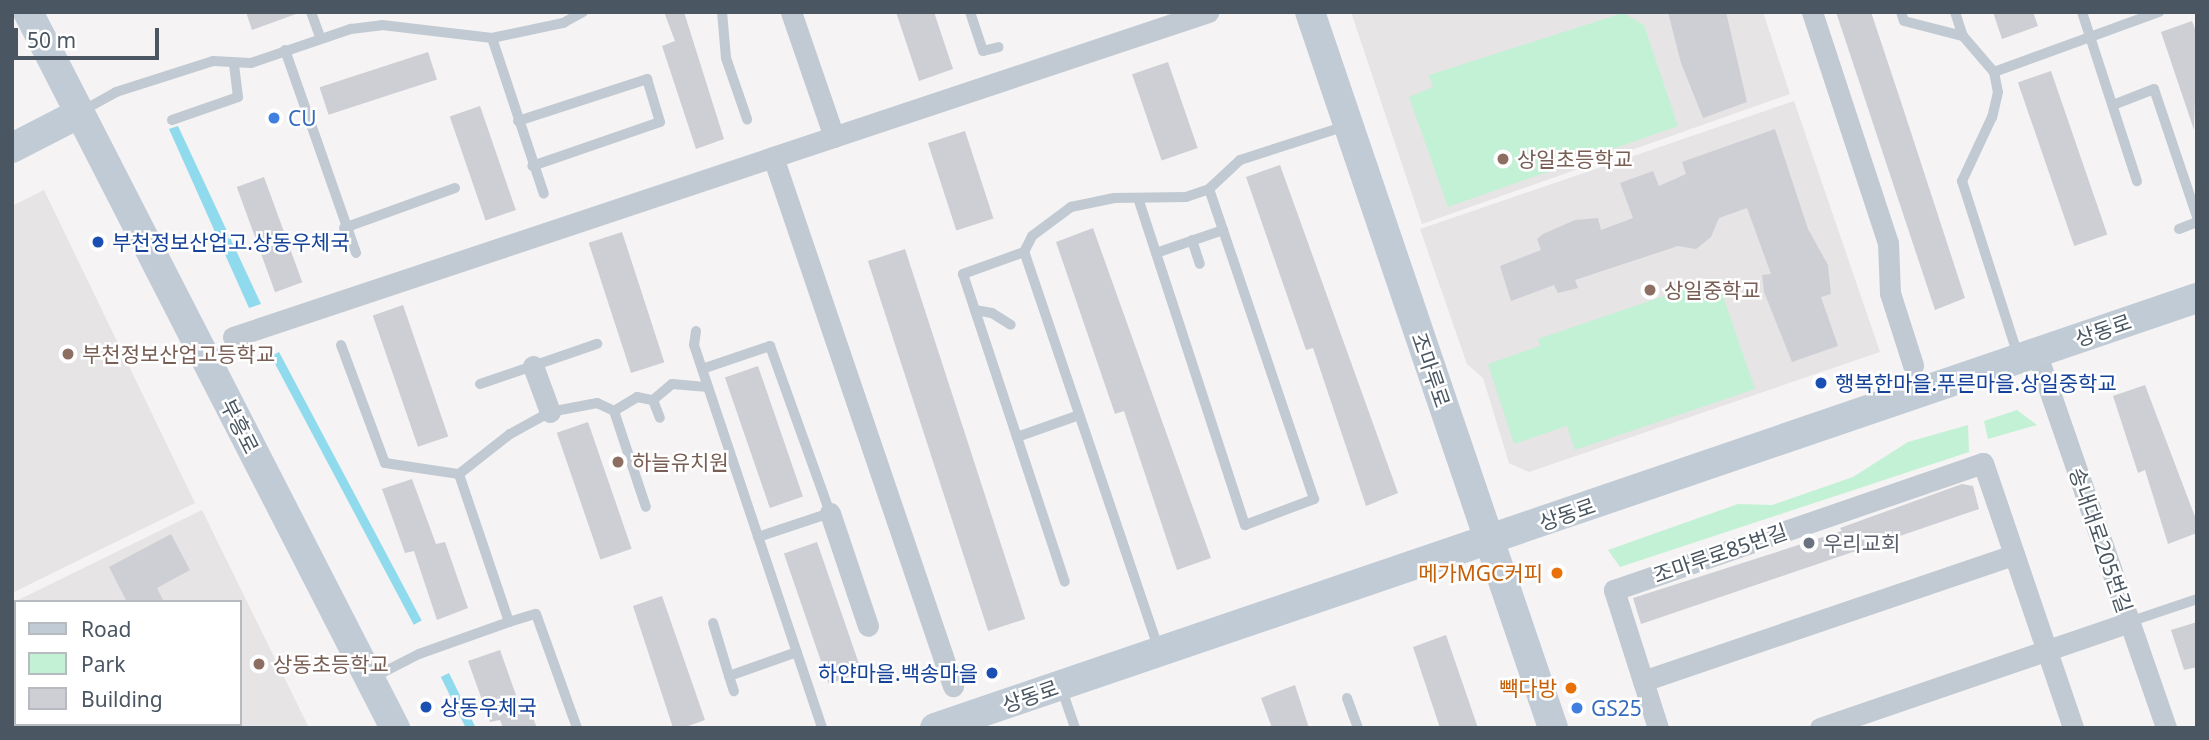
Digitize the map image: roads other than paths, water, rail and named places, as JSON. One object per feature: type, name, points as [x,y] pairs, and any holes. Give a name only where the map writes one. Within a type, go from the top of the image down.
[{"type":"street","name":"부흥로","points":[[28,12],[395,728]]},
{"type":"street","points":[[791,12],[834,137]]},
{"type":"street","points":[[233,337],[1208,12]]},
{"type":"street","name":"조마루로","points":[[1310,12],[1553,728]]},
{"type":"street","points":[[1812,12],[1888,243],[1890,293],[1913,365]]},
{"type":"street","points":[[12,148],[80,113]]},
{"type":"street","points":[[774,157],[953,686]]},
{"type":"street","name":"상동로","points":[[936,728],[2197,298]]},
{"type":"street","name":"송내대로205번길","points":[[2027,355],[2129,622],[2166,728]]},
{"type":"street","points":[[533,366],[550,412]]},
{"type":"street","name":"조마루로85번길","points":[[1658,728],[1614,590],[1983,463],[2073,728]]},
{"type":"street","points":[[830,513],[868,626]]},
{"type":"street","points":[[1643,681],[2014,555]]},
{"type":"street","points":[[1824,727],[2129,622]]},
{"type":"lane","points":[[311,12],[320,37]]},
{"type":"lane","points":[[80,113],[116,92],[213,61],[233,64],[320,37],[382,25],[492,38],[563,23],[583,12]]},
{"type":"lane","points":[[970,12],[983,51],[999,47]]},
{"type":"lane","points":[[1900,12],[1904,21],[1963,36]]},
{"type":"lane","points":[[1955,12],[1963,36],[1994,72],[1998,92],[1993,117],[1962,181],[2027,355]]},
{"type":"lane","points":[[2082,12],[2137,181]]},
{"type":"lane","points":[[1994,72],[2159,12]]},
{"type":"lane","points":[[725,13],[726,58],[747,119]]},
{"type":"lane","points":[[492,38],[532,166],[544,194]]},
{"type":"lane","points":[[285,50],[344,228],[356,253]]},
{"type":"lane","points":[[172,120],[238,97],[233,64]]},
{"type":"lane","points":[[518,121],[647,79],[660,122],[532,166]]},
{"type":"lane","points":[[2113,105],[2154,89],[2197,216]]},
{"type":"lane","points":[[1065,582],[963,274],[1024,252],[1032,236],[1070,207],[1114,198],[1139,201],[1186,198],[1209,189],[1240,160],[1349,125]]},
{"type":"lane","points":[[344,228],[455,188]]},
{"type":"lane","points":[[1139,201],[1245,525],[1314,499],[1209,189]]},
{"type":"lane","points":[[2179,229],[2197,222]]},
{"type":"lane","points":[[1156,253],[1223,230]]},
{"type":"lane","points":[[1192,240],[1200,264]]},
{"type":"lane","points":[[1024,252],[1159,652]]},
{"type":"lane","points":[[975,310],[992,313],[1011,324]]},
{"type":"lane","points":[[696,331],[694,345],[822,728]]},
{"type":"lane","points":[[480,384],[597,344]]},
{"type":"lane","points":[[341,345],[385,463],[459,474],[510,434],[550,412],[597,403],[614,411],[646,507]]},
{"type":"lane","points":[[702,369],[770,346],[830,513],[758,537]]},
{"type":"lane","points":[[653,400],[672,384],[708,387]]},
{"type":"lane","points":[[614,411],[638,397],[653,400]]},
{"type":"lane","points":[[653,400],[660,418]]},
{"type":"lane","points":[[1017,437],[1079,415]]},
{"type":"lane","points":[[459,474],[509,622]]},
{"type":"lane","points":[[2129,622],[2197,599]]},
{"type":"lane","points":[[369,679],[419,654],[536,614],[577,728]]},
{"type":"lane","points":[[713,623],[734,691]]},
{"type":"lane","points":[[729,676],[797,652]]},
{"type":"lane","points":[[1061,685],[1075,728]]},
{"type":"lane","points":[[1347,698],[1358,728]]},
{"type":"water","points":[[178,126],[261,304],[249,308],[169,129]]},
{"type":"water","points":[[279,352],[422,620],[414,625],[271,356]]},
{"type":"water","points":[[449,673],[476,728],[466,728],[441,677]]},
{"type":"place","name":"CU","points":[[274,118]]},
{"type":"place","name":"상일초등학교","points":[[1503,159]]},
{"type":"place","name":"부천정보산업고.상동우체국","points":[[98,242]]},
{"type":"place","name":"상일중학교","points":[[1650,290]]},
{"type":"place","name":"부천정보산업고등학교","points":[[68,354]]},
{"type":"place","name":"행복한마을.푸른마을.상일중학교","points":[[1821,383]]},
{"type":"place","name":"하늘유치원","points":[[618,462]]},
{"type":"place","name":"우리교회","points":[[1809,543]]},
{"type":"place","name":"메가MGC커피","points":[[1557,573]]},
{"type":"place","name":"상동초등학교","points":[[259,664]]},
{"type":"place","name":"하얀마을.백송마을","points":[[992,673]]},
{"type":"place","name":"빽다방","points":[[1571,688]]},
{"type":"place","name":"상동우체국","points":[[426,707]]},
{"type":"place","name":"GS25","points":[[1577,708]]}]
